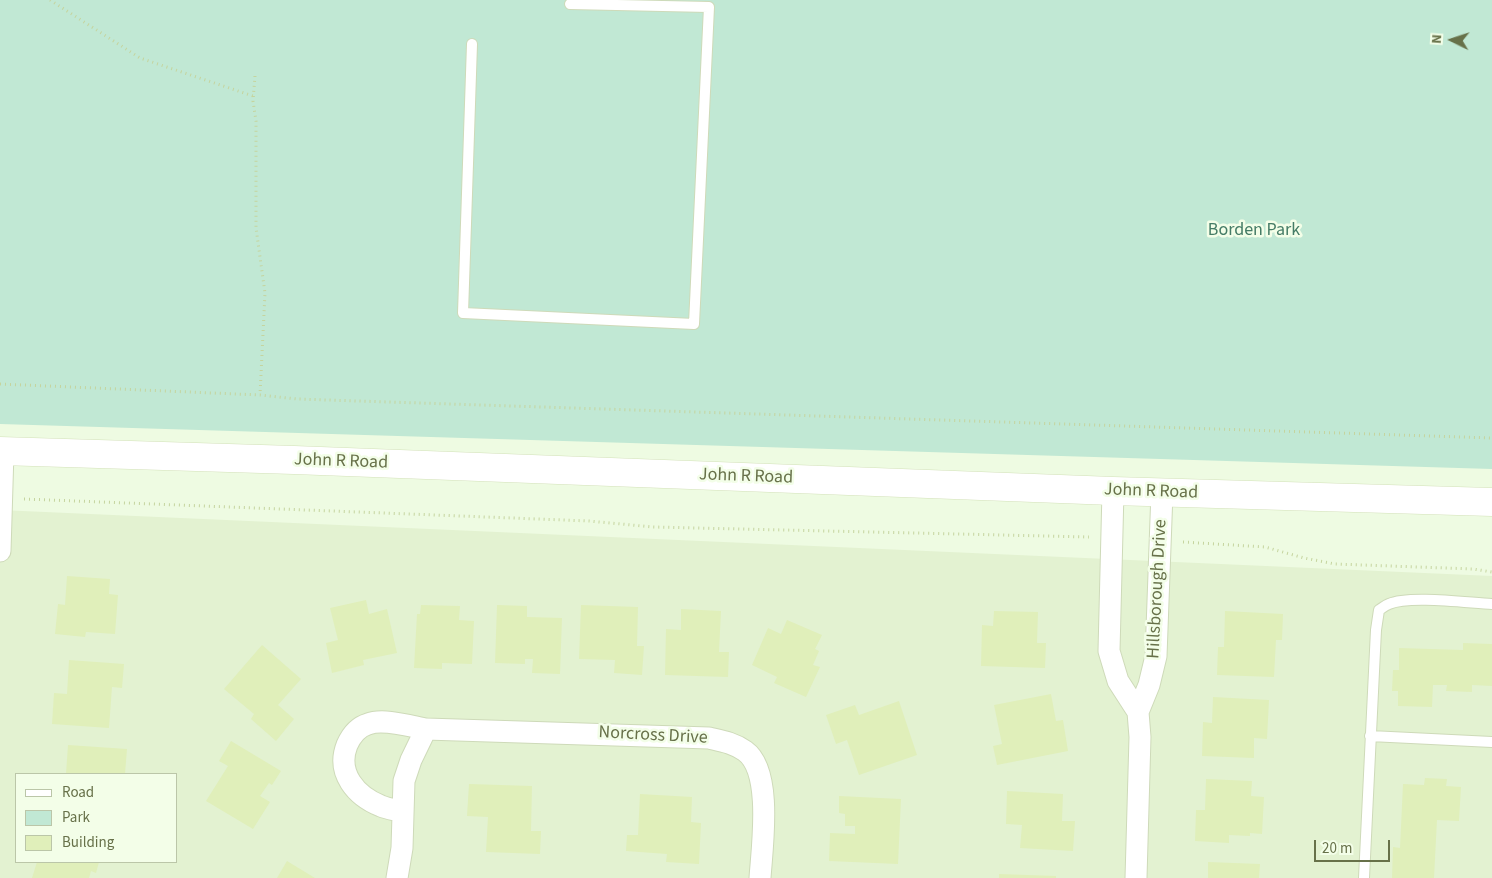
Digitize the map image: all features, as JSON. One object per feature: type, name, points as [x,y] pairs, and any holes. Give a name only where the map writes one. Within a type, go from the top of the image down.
[{"type":"main road","name":"John R Road","points":[[2,452],[294,460],[1113,491],[1492,502]]},
{"type":"street","points":[[0,551],[2,452]]},
{"type":"street","name":"Hillsborough Drive","points":[[1113,491],[1109,651],[1118,681],[1138,712]]},
{"type":"street","name":"Hillsborough Drive","points":[[1136,878],[1140,737],[1138,712],[1149,685],[1156,656],[1162,492]]},
{"type":"street","name":"Norcross Drive","points":[[403,812],[380,806],[364,796],[351,785],[346,775],[344,760],[350,739],[359,728],[369,723],[386,722],[426,728],[709,738],[731,743],[747,752],[758,767],[764,800],[760,878]]},
{"type":"street","points":[[397,878],[402,848],[404,782],[411,760],[426,728]]},
{"type":"lane","points":[[472,44],[464,313],[694,324],[709,7],[570,4]]},
{"type":"lane","points":[[1364,878],[1370,736],[1376,630],[1379,610],[1389,604],[1402,601],[1427,600],[1492,604]]},
{"type":"lane","points":[[1370,736],[1492,742]]},
{"type":"path","points":[[50,0],[140,58],[253,96]]},
{"type":"path","points":[[255,76],[253,96],[256,121],[256,228],[265,293],[260,395]]},
{"type":"path","points":[[0,384],[260,395],[307,399],[1492,438]]},
{"type":"path","points":[[32,498],[589,521],[653,527],[1086,537]]},
{"type":"path","points":[[1186,542],[1265,547],[1335,564],[1474,569],[1492,572]]},
{"type":"shaded area","points":[[0,510],[1492,576],[1492,878],[0,878]]},
{"type":"green space","name":"Borden Park","points":[[0,0],[1492,0],[1492,469],[0,424]]},
{"type":"building","points":[[67,576],[110,579],[109,594],[118,595],[115,634],[86,632],[85,637],[55,634],[58,604],[65,605]]},
{"type":"building","points":[[366,600],[369,614],[387,609],[397,653],[363,660],[364,665],[332,673],[326,643],[338,640],[330,608]]},
{"type":"building","points":[[421,605],[460,606],[459,620],[474,621],[472,664],[442,663],[442,669],[414,668],[417,614],[420,614]]},
{"type":"building","points":[[497,605],[527,606],[527,617],[562,618],[560,674],[532,673],[533,659],[525,659],[525,664],[495,663]]},
{"type":"building","points":[[581,605],[638,607],[637,646],[644,646],[642,675],[614,673],[615,660],[579,659]]},
{"type":"building","points":[[681,609],[721,611],[719,652],[729,652],[728,677],[665,675],[666,629],[681,630]]},
{"type":"building","points":[[994,611],[1038,612],[1037,643],[1046,643],[1045,668],[981,666],[982,625],[993,626]]},
{"type":"building","points":[[1225,611],[1283,614],[1282,640],[1276,640],[1274,677],[1217,675],[1218,647],[1224,647]]},
{"type":"building","points":[[787,620],[822,635],[815,649],[819,651],[813,665],[820,667],[806,697],[774,683],[777,677],[752,665],[768,628],[781,634]]},
{"type":"building","points":[[1463,643],[1492,644],[1492,686],[1472,685],[1472,692],[1446,691],[1447,685],[1433,685],[1432,707],[1398,706],[1398,691],[1392,691],[1393,670],[1399,670],[1399,648],[1463,650]]},
{"type":"building","points":[[262,645],[301,679],[278,705],[294,719],[276,741],[251,719],[254,714],[224,689]]},
{"type":"building","points":[[69,660],[124,664],[122,688],[112,687],[109,728],[52,724],[54,693],[67,694]]},
{"type":"building","points":[[1051,694],[1056,721],[1063,720],[1068,751],[997,765],[993,746],[1002,744],[994,705]]},
{"type":"building","points":[[1213,697],[1269,700],[1267,739],[1254,738],[1254,758],[1202,756],[1203,722],[1212,723]]},
{"type":"building","points":[[899,701],[917,755],[859,775],[847,740],[836,744],[826,715],[855,705],[859,715]]},
{"type":"building","points":[[231,741],[281,771],[272,785],[269,783],[260,796],[270,802],[253,829],[206,801],[228,766],[219,761]]},
{"type":"building","points":[[68,745],[127,749],[125,773],[66,773]]},
{"type":"building","points":[[1425,778],[1447,779],[1446,786],[1461,787],[1459,821],[1437,820],[1434,878],[1392,878],[1393,847],[1400,848],[1403,784],[1424,785]]},
{"type":"building","points":[[1206,779],[1252,781],[1251,796],[1264,797],[1262,834],[1250,833],[1250,836],[1229,835],[1229,843],[1195,841],[1196,810],[1205,810]]},
{"type":"building","points":[[469,784],[532,786],[531,831],[541,831],[540,854],[486,852],[488,817],[467,816]]},
{"type":"building","points":[[1007,791],[1063,794],[1062,821],[1075,821],[1073,851],[1020,848],[1022,825],[1006,824]]},
{"type":"building","points":[[640,794],[692,797],[691,822],[701,823],[699,864],[666,862],[667,854],[626,851],[627,835],[638,835]]},
{"type":"building","points":[[839,796],[901,799],[898,864],[829,861],[830,833],[855,834],[855,826],[845,826],[845,814],[839,813]]},
{"type":"building","points":[[287,861],[315,878],[277,878]]},
{"type":"building","points":[[1208,862],[1260,864],[1259,878],[1208,878]]},
{"type":"building","points":[[37,863],[99,863],[96,873],[91,871],[89,878],[32,878]]},
{"type":"building","points":[[999,874],[1056,876],[1056,878],[999,878]]}]
